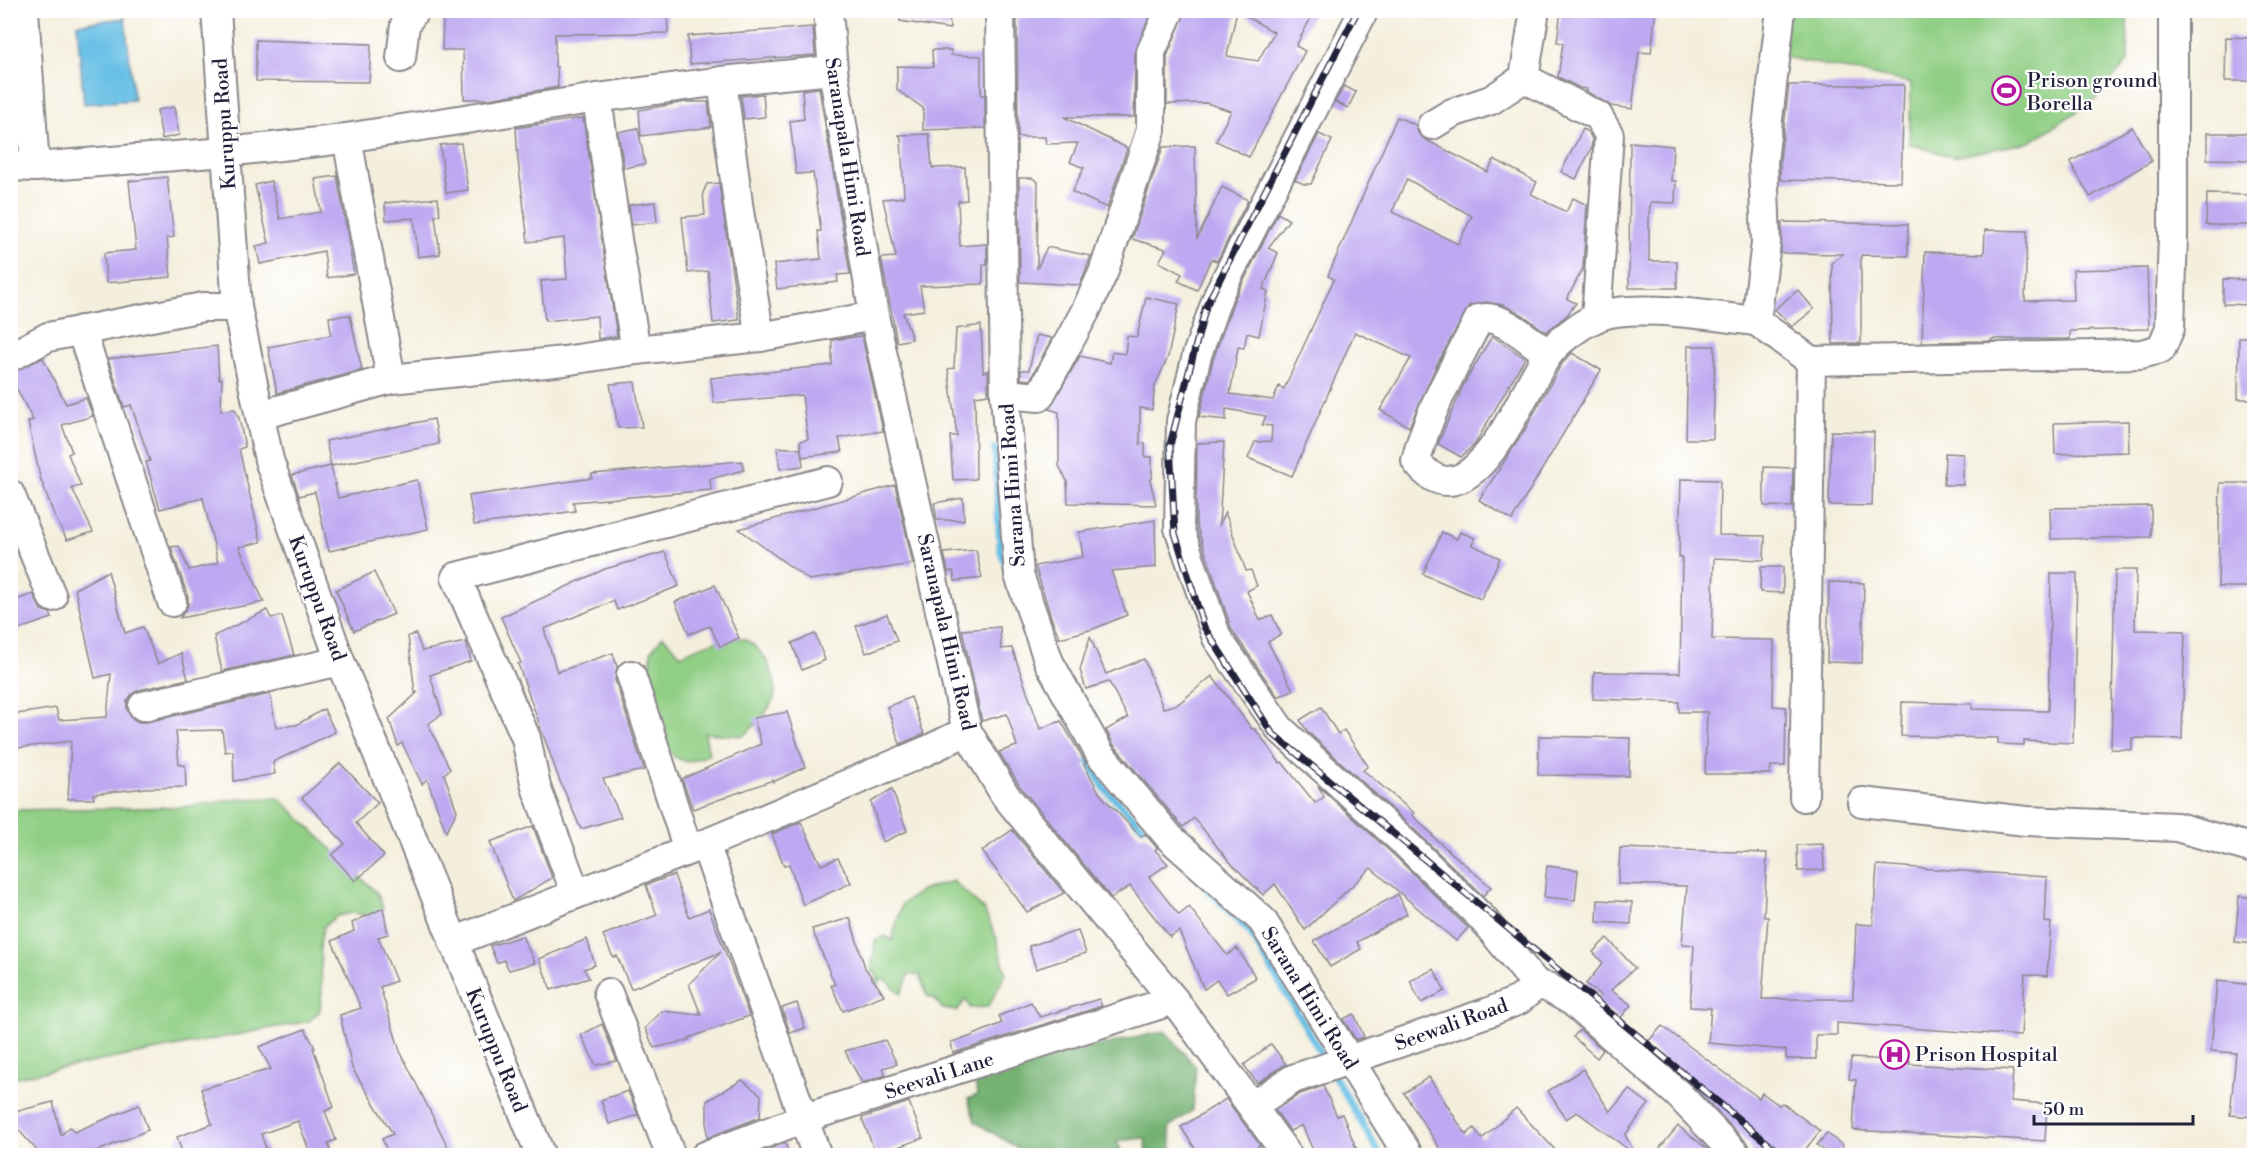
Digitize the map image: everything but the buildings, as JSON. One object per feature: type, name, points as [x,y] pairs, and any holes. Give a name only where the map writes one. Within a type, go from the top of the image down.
[{"type":"street","points":[[24,10],[23,166],[226,152],[347,138],[597,98],[722,81],[833,70]]},
{"type":"street","name":"Kuruppu Road","points":[[216,10],[237,307],[269,460],[340,661],[540,1155]]},
{"type":"street","points":[[401,58],[405,24],[415,10]]},
{"type":"street","name":"Saranapala Himi Road","points":[[828,10],[833,70],[874,316],[967,730],[1005,795],[1174,1000],[1288,1155]]},
{"type":"street","name":"Sarana Himi Road","points":[[1000,10],[1005,394],[1018,575],[1049,662],[1100,754],[1170,838],[1262,920],[1338,1064],[1409,1155]]},
{"type":"street","points":[[1005,394],[1039,397],[1086,310],[1103,273],[1151,130],[1151,52],[1170,10]]},
{"type":"street","points":[[1364,10],[1277,176],[1215,303],[1197,355],[1181,421],[1179,528],[1217,638],[1280,729],[1407,844],[1474,910],[1538,986],[1547,987],[1572,1001],[1679,1095],[1737,1155]]},
{"type":"street","points":[[1432,125],[1452,113],[1491,100],[1524,78],[1535,10]]},
{"type":"street","points":[[1756,321],[1766,243],[1763,161],[1781,10]]},
{"type":"street","points":[[1548,354],[1513,328],[1496,319],[1486,317],[1479,320],[1431,413],[1420,442],[1416,461],[1426,475],[1440,481],[1455,482],[1470,474],[1487,458],[1548,354],[1566,337],[1596,318],[1617,311],[1657,312],[1756,321],[1811,361],[2141,354],[2161,349],[2170,328],[2173,10]]},
{"type":"street","points":[[1524,78],[1598,116],[1609,135],[1596,318]]},
{"type":"street","points":[[722,81],[739,211],[760,337]]},
{"type":"street","points":[[597,98],[617,239],[636,350]]},
{"type":"street","points":[[347,138],[391,379]]},
{"type":"street","points":[[10,357],[48,337],[203,307],[237,307]]},
{"type":"street","points":[[260,415],[391,379],[760,337],[874,316]]},
{"type":"street","points":[[81,330],[172,602]]},
{"type":"street","points":[[1804,797],[1811,361]]},
{"type":"street","points":[[576,894],[537,787],[526,738],[456,577],[828,481]]},
{"type":"street","points":[[10,494],[52,597]]},
{"type":"street","points":[[143,706],[340,661]]},
{"type":"street","points":[[631,675],[817,1155]]},
{"type":"street","points":[[453,942],[697,847],[926,751],[967,730]]},
{"type":"street","points":[[1862,802],[2026,821],[2177,827],[2254,849]]},
{"type":"street","name":"Seewali Road","points":[[1252,1106],[1293,1079],[1492,1011],[1519,1000],[1538,986]]},
{"type":"street","points":[[608,993],[671,1155]]},
{"type":"street","name":"Seevali Lane","points":[[705,1155],[804,1118],[1174,1000]]},
{"type":"green space","name":"Prison ground Borella","points":[[1786,11],[2127,11],[2128,61],[2095,100],[2030,142],[1953,157],[1909,144],[1911,83],[1785,57]]},
{"type":"green space","points":[[663,636],[681,655],[725,639],[739,638],[747,641],[767,661],[774,680],[775,689],[772,702],[752,728],[743,736],[705,733],[709,755],[687,762],[674,757],[644,715],[650,684],[651,651]]},
{"type":"green space","points":[[279,798],[378,894],[383,908],[373,916],[351,913],[337,916],[324,926],[320,941],[322,988],[320,1011],[309,1021],[11,1078],[10,810],[182,807],[238,799]]},
{"type":"green space","points":[[953,881],[984,910],[996,937],[1006,974],[988,1007],[970,1008],[966,999],[957,1011],[943,1009],[935,999],[927,996],[920,975],[909,974],[901,994],[886,980],[880,980],[878,987],[876,973],[871,972],[875,941],[885,936],[892,940],[902,904],[922,890]]},
{"type":"green space","points":[[1165,1031],[1196,1067],[1193,1110],[1169,1127],[1172,1149],[1156,1155],[1147,1152],[1145,1138],[1117,1141],[1123,1155],[1035,1155],[1040,1151],[1022,1151],[975,1122],[968,1099],[977,1095],[974,1073]]},
{"type":"water","points":[[125,18],[134,100],[84,104],[77,24]]},
{"type":"waterway","points":[[995,449],[1000,549],[1006,566]]},
{"type":"waterway","points":[[1089,761],[1105,789],[1142,826]]},
{"type":"waterway","points":[[1206,888],[1250,932],[1325,1060]]},
{"type":"waterway","points":[[1332,1072],[1381,1156]]},
{"type":"railway","points":[[1358,10],[1206,306],[1170,445],[1175,533],[1204,627],[1272,733],[1783,1156]]},
{"type":"place","name":"Prison ground Borella","points":[[2006,91]]},
{"type":"place","name":"Prison Hospital","points":[[1894,1054]]}]
